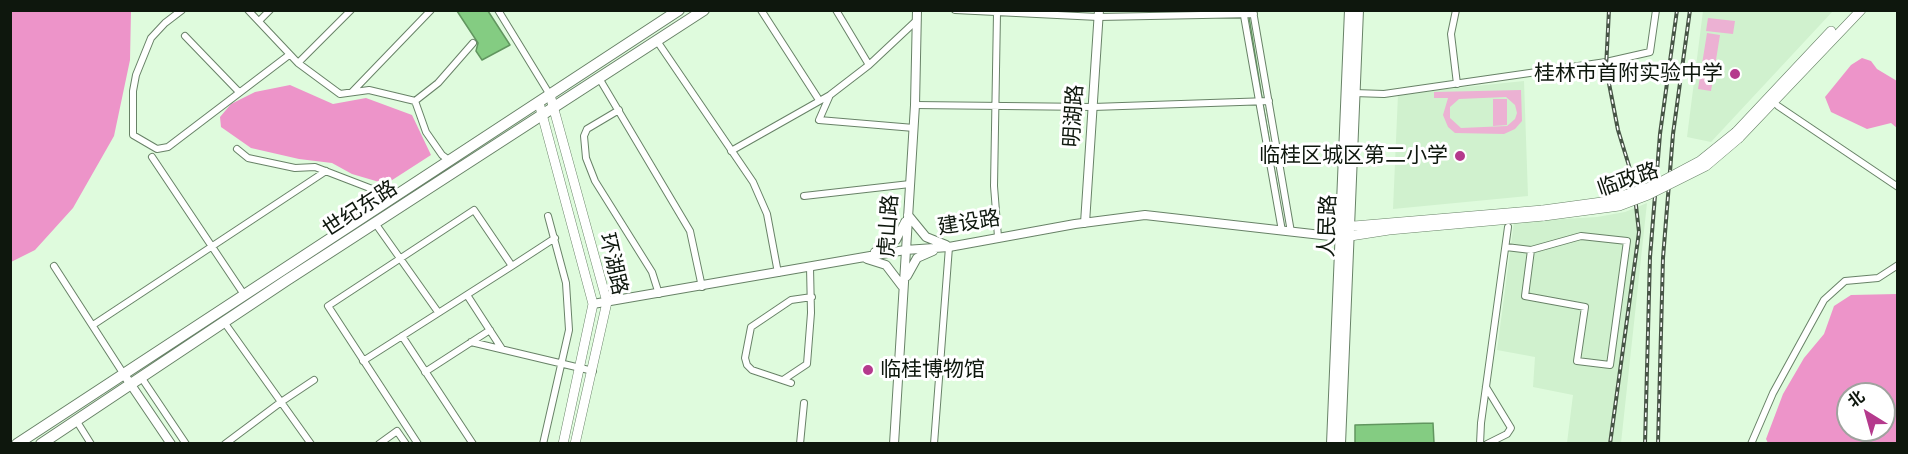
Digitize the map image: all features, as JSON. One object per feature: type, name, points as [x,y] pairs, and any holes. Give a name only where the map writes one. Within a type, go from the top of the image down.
[{"type":"main road","name":"世纪东路","points":[[41,444],[140,376],[375,223],[540,109],[550,95],[679,10]]},
{"type":"main road","name":"世纪东路","points":[[17,444],[243,293],[450,161],[540,109],[553,107],[704,10]]},
{"type":"main road","name":"人民路","points":[[1340,444],[1343,232],[1350,10]]},
{"type":"main road","name":"人民路","points":[[1332,444],[1358,10]]},
{"type":"main road","name":"临政路","points":[[1737,135],[1851,10]]},
{"type":"main road","name":"临政路","points":[[1343,232],[1389,230],[1619,206],[1648,195],[1706,166],[1861,10]]},
{"type":"main road","name":"环湖路","points":[[550,95],[606,302],[593,371],[575,444]]},
{"type":"main road","name":"环湖路","points":[[540,109],[593,304],[563,444]]},
{"type":"street","points":[[182,10],[151,38],[136,75],[132,105],[133,135],[146,145],[164,149],[289,55]]},
{"type":"street","points":[[248,10],[289,55],[335,92],[376,91],[415,101]]},
{"type":"street","points":[[259,21],[270,10]]},
{"type":"street","points":[[298,63],[351,10]]},
{"type":"street","points":[[351,92],[431,10]]},
{"type":"street","points":[[498,10],[550,95]]},
{"type":"street","points":[[762,10],[819,100]]},
{"type":"street","points":[[836,10],[869,65]]},
{"type":"street","points":[[955,10],[997,13],[1099,14],[1254,12],[1287,231]]},
{"type":"street","points":[[1456,10],[1451,34],[1457,84]]},
{"type":"street","points":[[1354,93],[1384,94],[1457,84],[1606,62],[1650,52],[1656,10]]},
{"type":"street","points":[[1243,12],[1259,103],[1287,231]]},
{"type":"street","points":[[997,13],[994,186],[998,237]]},
{"type":"street","name":"明湖路","points":[[1085,224],[1099,14]]},
{"type":"street","points":[[731,151],[830,95],[869,65],[917,15]]},
{"type":"street","name":"虎山路","points":[[894,444],[914,128],[917,15]]},
{"type":"street","points":[[185,36],[239,92]]},
{"type":"street","points":[[657,40],[753,182],[765,208],[778,273]]},
{"type":"street","points":[[415,101],[448,73],[473,43]]},
{"type":"street","points":[[599,78],[690,231],[702,287]]},
{"type":"street","points":[[830,95],[819,120],[914,128]]},
{"type":"street","points":[[415,101],[426,132],[442,155],[450,161]]},
{"type":"street","points":[[915,105],[1093,107],[1269,101]]},
{"type":"street","points":[[1778,106],[1898,187]]},
{"type":"street","points":[[619,110],[587,129],[584,136],[586,158],[595,181],[652,272],[659,294]]},
{"type":"street","points":[[237,149],[248,158],[295,168],[315,167],[394,197]]},
{"type":"street","points":[[152,157],[243,293]]},
{"type":"street","points":[[93,325],[326,171]]},
{"type":"street","points":[[804,196],[910,184]]},
{"type":"street","points":[[418,444],[328,306],[474,210],[512,266]]},
{"type":"street","points":[[861,258],[884,249],[896,240],[908,215],[926,237],[949,246]]},
{"type":"street","name":"建设路","points":[[593,304],[702,287],[905,250],[949,246],[1144,215],[1287,231],[1343,232]]},
{"type":"street","points":[[543,444],[569,330],[568,306],[555,238],[548,216]]},
{"type":"street","points":[[375,223],[438,312]]},
{"type":"street","points":[[1480,444],[1508,227]]},
{"type":"street","points":[[1506,247],[1531,250],[1581,236],[1627,242],[1610,365],[1577,361],[1585,307],[1524,296],[1531,250]]},
{"type":"street","points":[[363,361],[555,238]]},
{"type":"street","points":[[903,288],[910,268],[917,258],[949,246]]},
{"type":"street","points":[[934,444],[949,246]]},
{"type":"street","points":[[861,258],[886,265],[903,288]]},
{"type":"street","points":[[1751,444],[1773,393],[1824,300],[1845,281],[1878,278],[1898,265]]},
{"type":"street","points":[[54,266],[93,325],[127,385],[165,444]]},
{"type":"street","points":[[783,380],[807,364],[812,297],[810,267]]},
{"type":"street","points":[[467,295],[502,349]]},
{"type":"street","points":[[791,382],[752,370],[747,365],[745,358],[751,327],[791,300],[812,297]]},
{"type":"street","points":[[224,322],[311,444]]},
{"type":"street","points":[[425,372],[490,330]]},
{"type":"street","points":[[402,336],[473,444]]},
{"type":"street","points":[[471,342],[593,371]]},
{"type":"street","points":[[140,376],[186,444]]},
{"type":"street","points":[[225,444],[314,380]]},
{"type":"street","points":[[127,385],[171,444]]},
{"type":"street","points":[[1486,386],[1511,428],[1507,434],[1487,444]]},
{"type":"street","points":[[800,444],[804,403]]},
{"type":"street","points":[[75,420],[91,444]]},
{"type":"street","points":[[379,444],[397,430],[406,444]]},
{"type":"shaded area","points":[[10,11],[131,11],[130,60],[114,136],[73,208],[35,250],[11,262]]},
{"type":"shaded area","points":[[457,11],[488,11],[510,45],[482,60],[476,51],[478,43]]},
{"type":"shaded area","name":"桂林市首附实验中学","points":[[1703,11],[1833,11],[1711,142],[1687,137]]},
{"type":"shaded area","points":[[1708,18],[1735,21],[1733,34],[1706,31]]},
{"type":"shaded area","points":[[1707,33],[1720,35],[1711,91],[1698,89]]},
{"type":"shaded area","points":[[1862,58],[1871,61],[1877,69],[1897,81],[1897,128],[1891,123],[1867,129],[1831,112],[1825,97],[1851,65]]},
{"type":"shaded area","name":"临桂区城区第二小学","points":[[1524,81],[1528,196],[1393,209],[1398,94]]},
{"type":"shaded area","points":[[290,85],[333,104],[366,98],[412,115],[431,155],[386,184],[352,174],[332,163],[299,159],[251,148],[221,127],[220,117],[231,104],[255,92]]},
{"type":"shaded area","points":[[1521,90],[1522,121],[1515,129],[1504,134],[1455,133],[1448,127],[1443,115],[1448,98],[1434,98],[1434,92]],"holes":[[[1506,97],[1515,105],[1517,113],[1515,119],[1507,126],[1461,128],[1450,118],[1450,107],[1459,99]]]},
{"type":"shaded area","points":[[1493,99],[1507,99],[1507,125],[1493,126]]},
{"type":"shaded area","points":[[1647,203],[1621,443],[1567,443],[1573,395],[1533,387],[1535,357],[1497,350],[1514,222],[1597,217],[1625,212]]},
{"type":"shaded area","points":[[1897,294],[1897,443],[1768,443],[1766,439],[1783,394],[1804,358],[1824,334],[1834,306],[1851,295]]},
{"type":"shaded area","points":[[1433,423],[1434,443],[1355,443],[1355,425]]},
{"type":"waterway","points":[[1249,17],[1262,98]]},
{"type":"waterway","points":[[1263,105],[1277,186]]},
{"type":"railway","points":[[1609,10],[1606,68],[1618,130],[1633,179],[1639,232],[1610,444]]},
{"type":"railway","points":[[1645,444],[1650,257],[1660,134],[1677,10]]},
{"type":"railway","points":[[1658,444],[1663,258],[1673,134],[1690,10]]},
{"type":"place","name":"桂林市首附实验中学","points":[[1735,74]]},
{"type":"place","name":"临桂区城区第二小学","points":[[1460,156]]},
{"type":"place","name":"临桂博物馆","points":[[868,370]]}]
